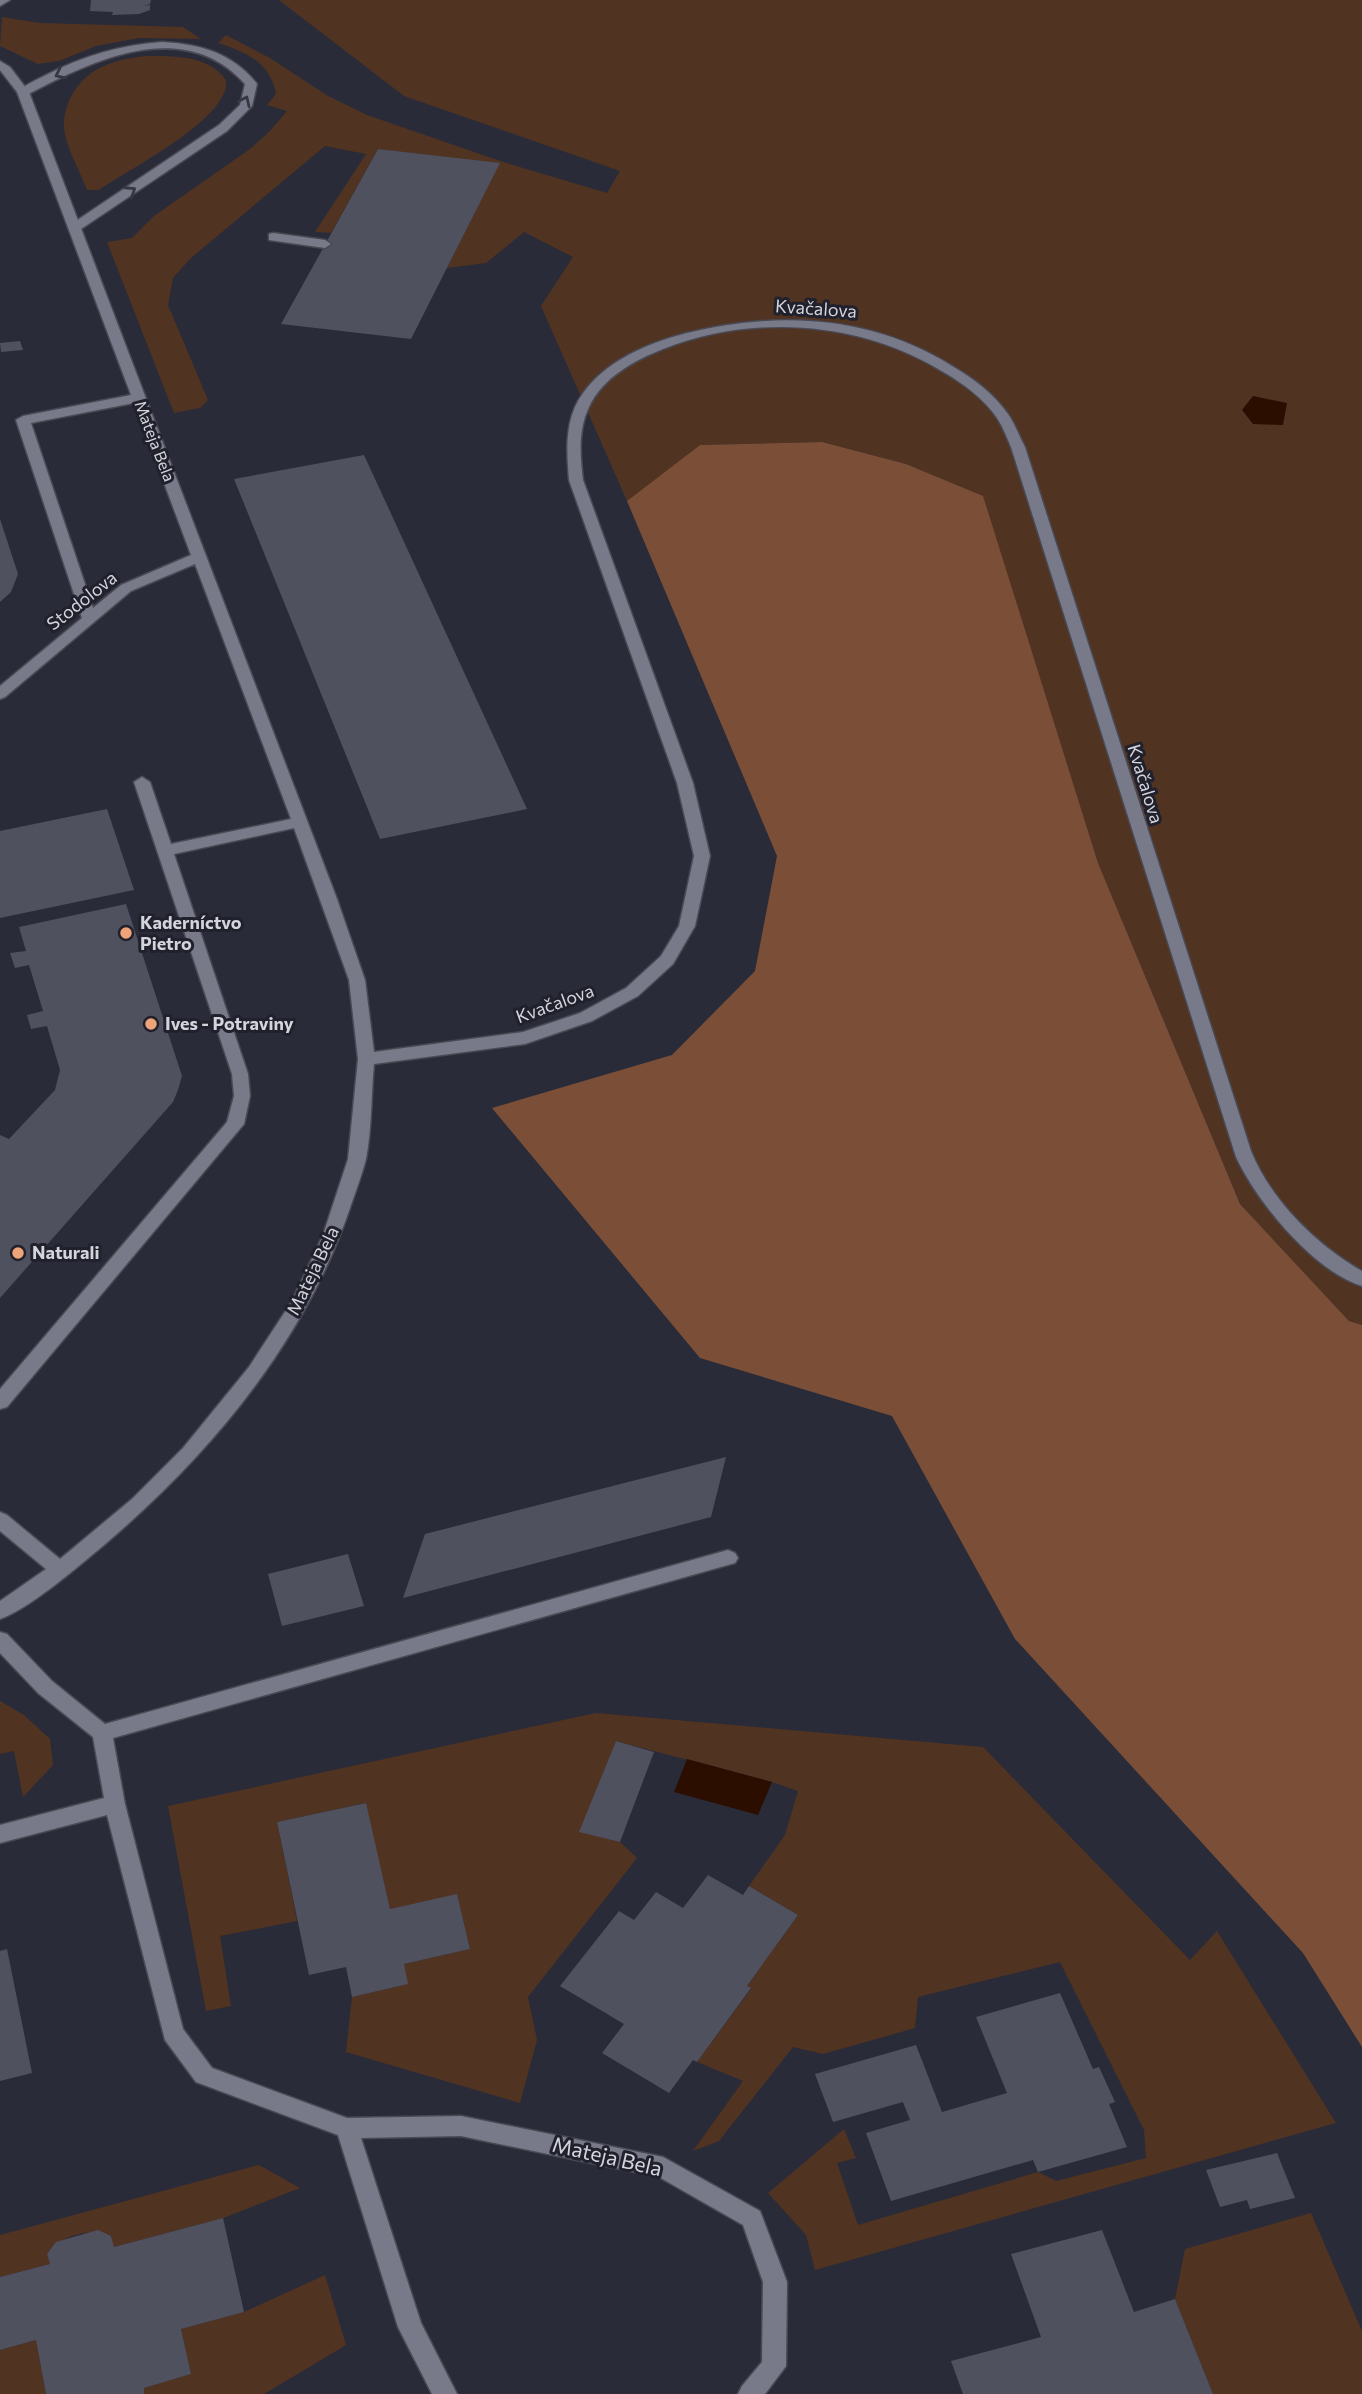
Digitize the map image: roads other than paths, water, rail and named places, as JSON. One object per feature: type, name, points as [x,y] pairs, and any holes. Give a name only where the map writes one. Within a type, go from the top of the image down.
[{"type":"street","points":[[0,4],[4,0]]},
{"type":"street","points":[[23,92],[99,56],[124,49],[151,46],[210,52],[228,59],[241,69],[251,84],[246,106],[223,128],[74,228]]},
{"type":"street","name":"Mateja Bela","points":[[0,65],[23,92],[300,822],[357,980],[366,1059],[358,1159],[332,1235],[300,1303],[256,1372],[190,1453],[139,1504],[60,1570],[0,1611]]},
{"type":"street","points":[[273,237],[326,244]]},
{"type":"street","name":"Kvačalova","points":[[366,1059],[525,1038],[586,1017],[632,992],[667,960],[687,926],[702,856],[685,783],[576,480],[572,449],[576,421],[587,397],[606,376],[636,357],[669,342],[706,332],[752,325],[789,323],[861,331],[891,340],[954,373],[981,393],[1002,415],[1018,447],[1233,1128],[1252,1171],[1278,1207],[1311,1242],[1362,1279]]},
{"type":"street","points":[[89,617],[23,420],[139,398]]},
{"type":"street","name":"Stodolova","points":[[0,694],[126,588],[199,557]]},
{"type":"street","points":[[0,1402],[235,1124],[242,1096],[240,1073],[142,782]]},
{"type":"street","points":[[164,851],[300,822]]},
{"type":"street","points":[[0,1520],[60,1570]]},
{"type":"street","points":[[0,1640],[45,1687],[102,1733],[728,1558]]},
{"type":"street","name":"Mateja Bela","points":[[102,1733],[115,1804],[173,2033],[204,2075],[347,2128],[461,2126],[663,2166],[752,2218],[775,2282],[775,2318],[774,2366],[750,2394]]},
{"type":"street","points":[[0,1834],[115,1804]]},
{"type":"street","points":[[347,2128],[410,2327],[445,2394]]},
{"type":"place","name":"Kaderníctvo Pietro","points":[[126,933]]},
{"type":"place","name":"Ives - Potraviny","points":[[151,1024]]},
{"type":"place","name":"Naturali","points":[[18,1253]]}]
